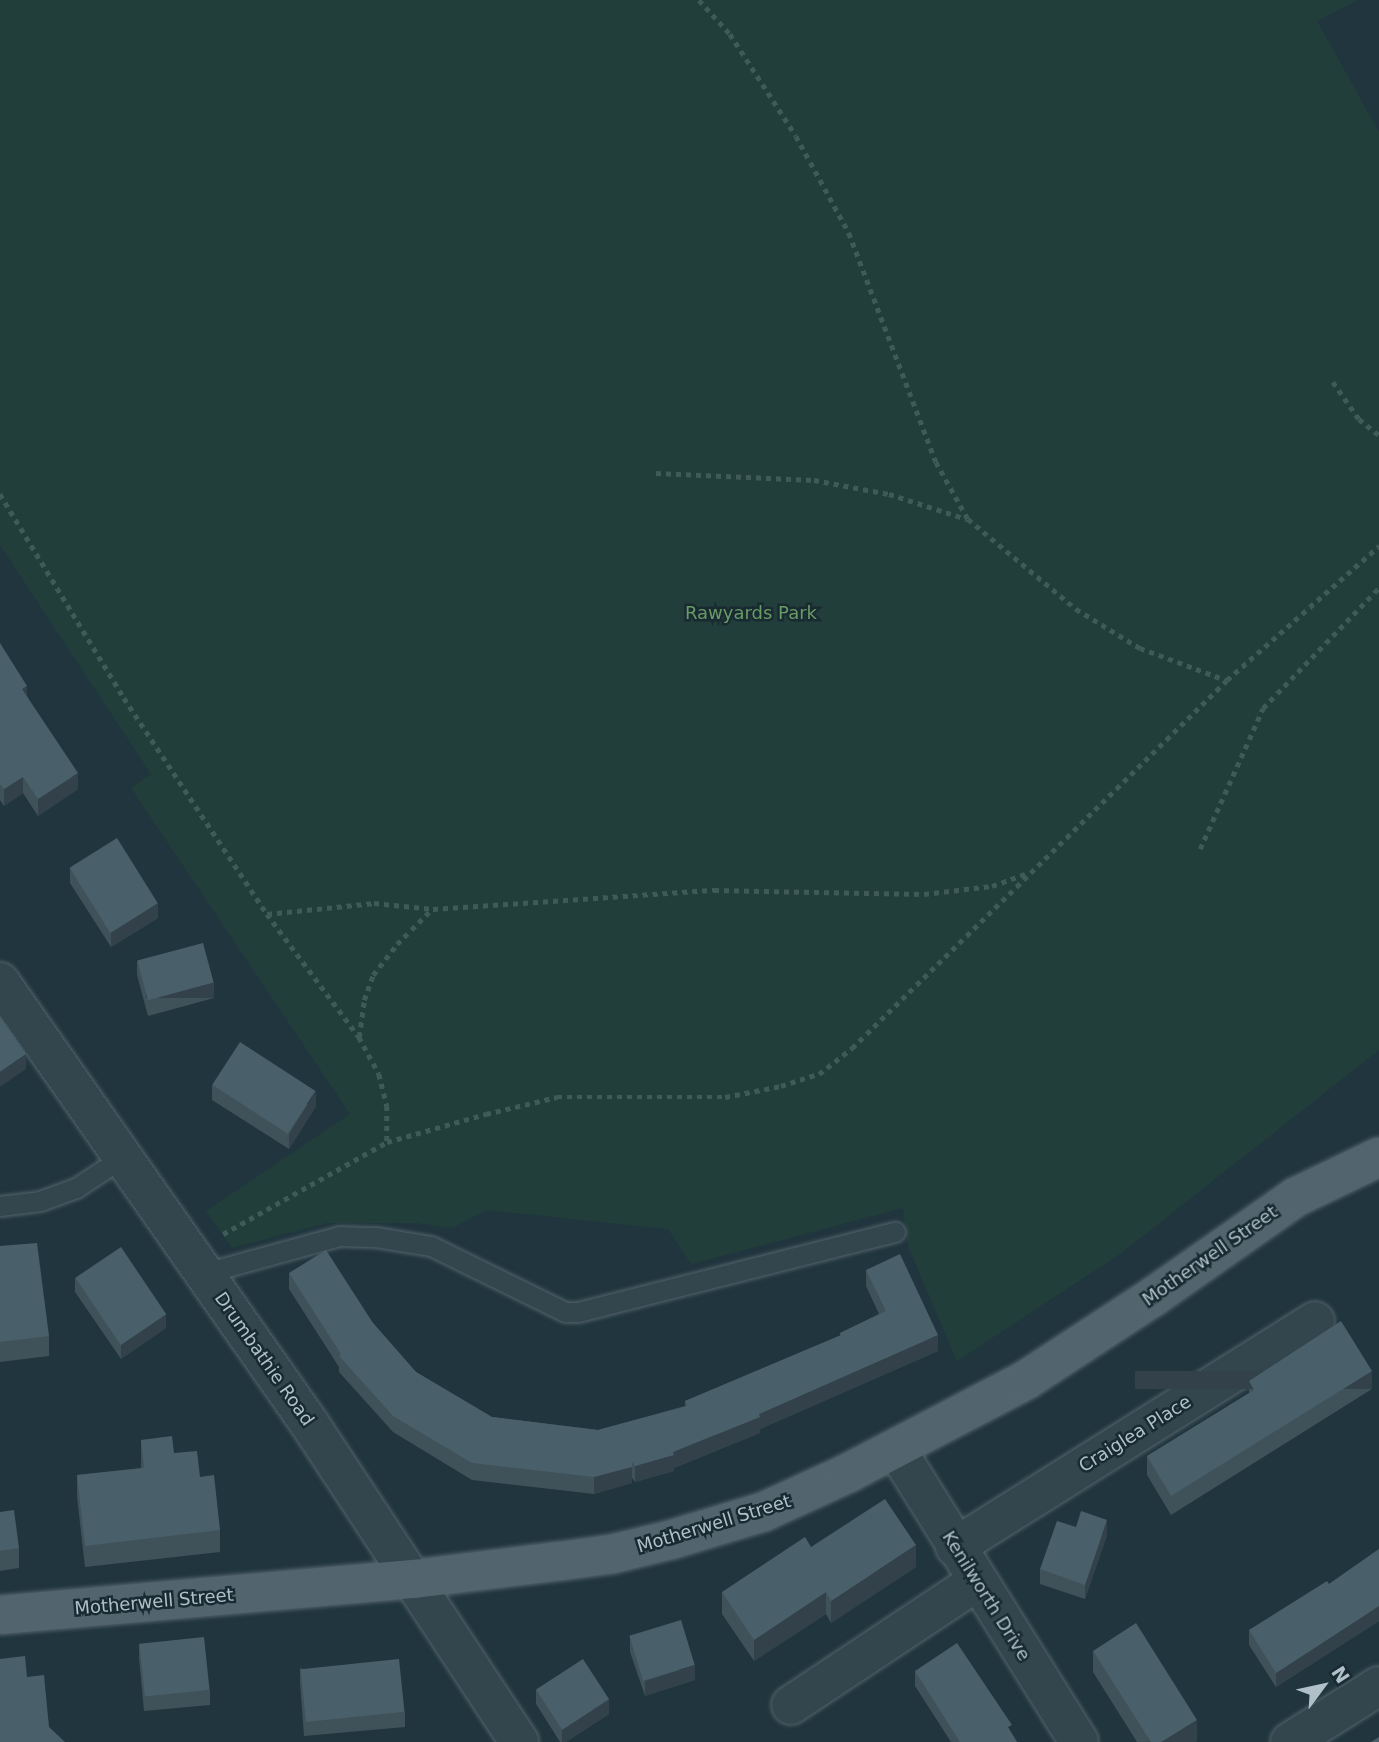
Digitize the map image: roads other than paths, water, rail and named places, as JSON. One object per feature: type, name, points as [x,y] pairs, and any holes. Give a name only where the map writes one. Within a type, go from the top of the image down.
[{"type":"main road","name":"Motherwell Street","points":[[0,1615],[414,1579],[611,1554],[670,1540],[763,1512],[895,1449],[1026,1380],[1153,1297],[1296,1197],[1371,1163]]},
{"type":"street","name":"Drumbathie Road","points":[[0,982],[414,1579],[519,1742]]},
{"type":"street","name":"Craiglea Place","points":[[955,1547],[1315,1321]]},
{"type":"street","name":"Kenilworth Drive","points":[[895,1449],[976,1582],[1079,1742]]},
{"type":"street","points":[[791,1705],[976,1582]]},
{"type":"street","points":[[1290,1742],[1379,1686]]},
{"type":"lane","points":[[0,1206],[40,1201],[76,1188],[123,1157]]},
{"type":"lane","points":[[198,1264],[339,1236],[376,1237],[431,1246],[565,1311],[578,1312],[895,1232]]},
{"type":"park label","name":"Rawyards Park","points":[[751,613]]}]
